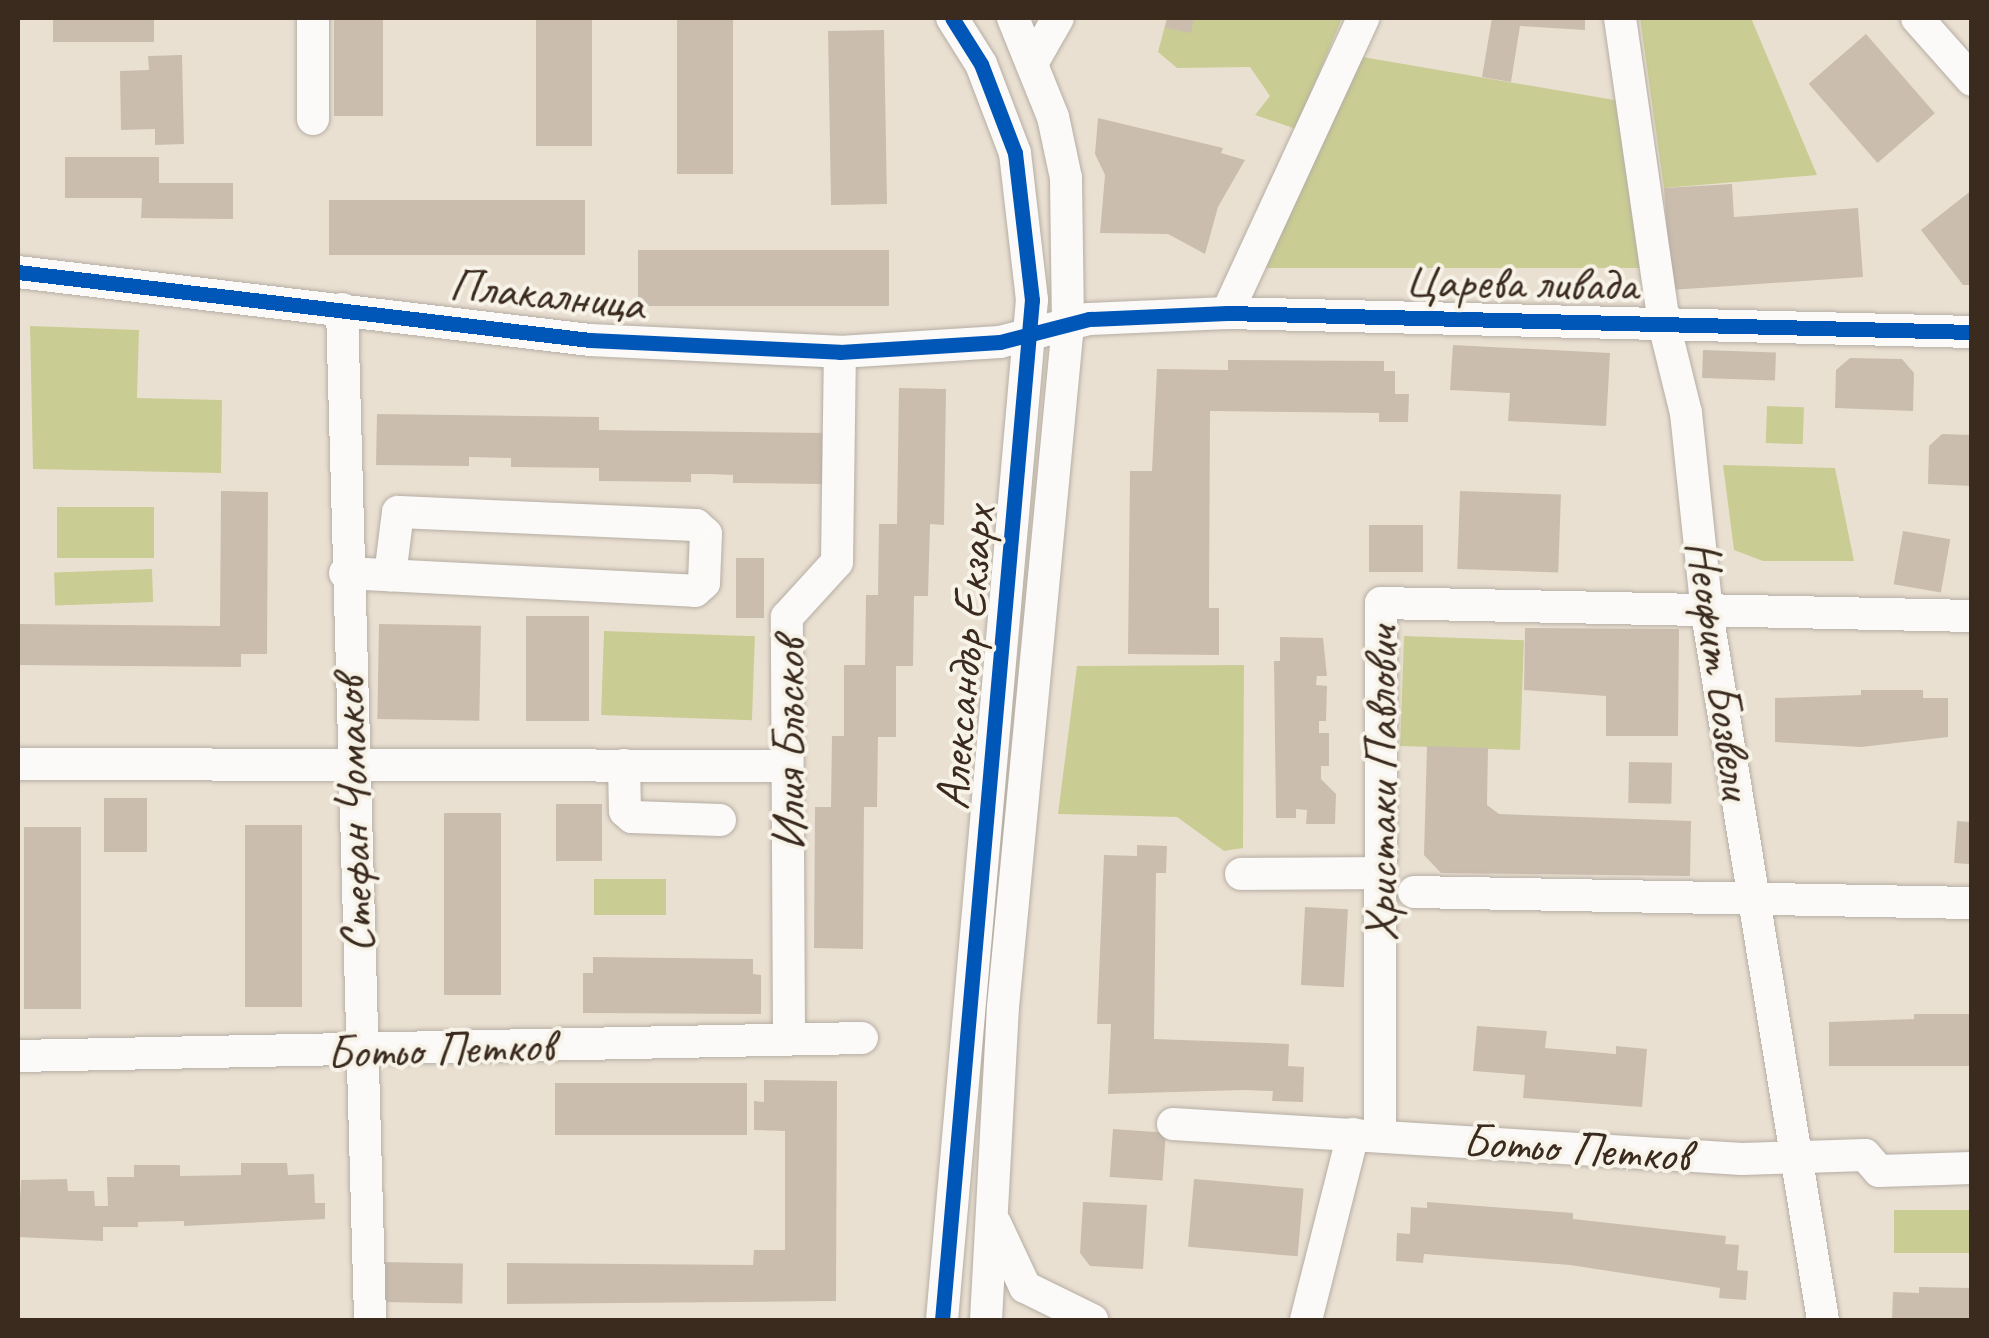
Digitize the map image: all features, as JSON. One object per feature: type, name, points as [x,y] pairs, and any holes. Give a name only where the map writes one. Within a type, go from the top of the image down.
[{"type":"street","points":[[313,18],[313,120]]},
{"type":"street","name":"Александър Екзарх","points":[[942,1320],[1031,334],[1028,228],[1016,152],[981,64],[952,18]]},
{"type":"street","name":"Александър Екзарх","points":[[986,1320],[989,1205],[1068,324],[1066,178],[1034,60],[1013,18]]},
{"type":"street","points":[[1034,60],[1058,18]]},
{"type":"street","points":[[1227,313],[1363,18]]},
{"type":"street","name":"Неофит Бозвели","points":[[1620,18],[1664,324],[1686,413],[1707,613],[1823,1320]]},
{"type":"street","points":[[1917,18],[1971,78]]},
{"type":"street","name":"Плакалница","points":[[18,272],[590,340],[840,352],[929,351],[1068,324]]},
{"type":"street","name":"Стефан Чомаков","points":[[342,309],[345,573],[370,1320]]},
{"type":"street","name":"Царева ливада","points":[[1068,324],[1227,313],[1972,332]]},
{"type":"street","name":"Илия Блъсков","points":[[789,1037],[787,617],[837,562],[840,352]]},
{"type":"street","points":[[345,573],[695,592],[704,583],[706,534],[696,525],[398,512],[390,575]]},
{"type":"street","name":"Христаки Павлович","points":[[1306,1320],[1367,1135],[1380,873],[1381,603],[1972,616]]},
{"type":"street","points":[[18,764],[787,766]]},
{"type":"street","points":[[624,766],[625,810],[632,817],[720,820]]},
{"type":"street","points":[[1241,874],[1380,873]]},
{"type":"street","points":[[1414,892],[1972,903]]},
{"type":"street","name":"Ботьо Петков","points":[[18,1056],[361,1052],[789,1037],[862,1038]]},
{"type":"street","name":"Ботьо Петков","points":[[1173,1124],[1796,1159],[1865,1155],[1879,1171],[1972,1168]]},
{"type":"street","points":[[989,1205],[1026,1288],[1092,1320]]},
{"type":"green space","points":[[1167,18],[1342,18],[1296,129],[1255,115],[1270,96],[1250,67],[1177,68],[1158,52]]},
{"type":"green space","points":[[1640,18],[1751,18],[1817,175],[1664,188]]},
{"type":"green space","points":[[1345,54],[1632,103],[1656,268],[1245,268]]},
{"type":"green space","points":[[30,326],[139,330],[137,398],[222,400],[221,473],[33,469]]},
{"type":"green space","points":[[1767,406],[1804,407],[1803,444],[1766,443]]},
{"type":"green space","points":[[1723,465],[1835,468],[1854,561],[1763,561],[1734,550]]},
{"type":"green space","points":[[57,507],[154,507],[154,558],[57,558]]},
{"type":"green space","points":[[152,569],[153,602],[55,605],[54,572]]},
{"type":"green space","points":[[604,631],[755,636],[752,720],[601,715]]},
{"type":"green space","points":[[1404,636],[1524,640],[1520,750],[1400,746]]},
{"type":"green space","points":[[1244,665],[1243,848],[1224,851],[1177,817],[1058,814],[1077,666]]},
{"type":"green space","points":[[594,879],[666,879],[666,915],[594,915]]},
{"type":"green space","points":[[1894,1210],[1971,1210],[1971,1253],[1894,1253]]},
{"type":"building","points":[[53,18],[154,18],[154,42],[53,42]]},
{"type":"building","points":[[334,18],[383,18],[383,116],[334,116]]},
{"type":"building","points":[[536,18],[592,18],[592,146],[536,146]]},
{"type":"building","points":[[677,18],[733,18],[733,174],[677,174]]},
{"type":"building","points":[[1167,18],[1194,18],[1191,33],[1165,28]]},
{"type":"building","points":[[1492,18],[1585,18],[1585,30],[1520,26],[1511,82],[1482,77]]},
{"type":"building","points":[[884,30],[887,204],[831,205],[828,31]]},
{"type":"building","points":[[1866,34],[1935,113],[1878,163],[1809,84]]},
{"type":"building","points":[[182,55],[184,144],[155,145],[155,129],[121,130],[120,71],[149,70],[148,56]]},
{"type":"building","points":[[1098,118],[1223,148],[1221,153],[1245,160],[1218,207],[1205,254],[1168,234],[1100,233],[1105,175],[1095,154]]},
{"type":"building","points":[[65,157],[159,157],[159,183],[233,183],[233,219],[141,218],[142,198],[65,198]]},
{"type":"building","points":[[1732,184],[1734,217],[1858,208],[1863,277],[1671,290],[1664,188]]},
{"type":"building","points":[[1972,190],[1972,285],[1963,285],[1921,230]]},
{"type":"building","points":[[329,200],[585,200],[585,255],[329,255]]},
{"type":"building","points":[[638,250],[889,250],[889,306],[638,306]]},
{"type":"building","points":[[1453,345],[1610,353],[1606,426],[1508,421],[1510,393],[1450,390]]},
{"type":"building","points":[[1703,350],[1776,353],[1775,381],[1702,378]]},
{"type":"building","points":[[1850,358],[1902,359],[1914,373],[1913,411],[1835,408],[1836,370]]},
{"type":"building","points":[[1228,360],[1384,361],[1384,371],[1395,371],[1395,394],[1409,394],[1408,422],[1379,422],[1379,413],[1210,411],[1209,608],[1219,608],[1219,655],[1128,654],[1130,471],[1152,471],[1157,369],[1228,370]]},
{"type":"building","points":[[899,388],[946,389],[944,525],[930,524],[928,596],[914,596],[913,666],[896,666],[896,737],[878,737],[877,807],[864,807],[863,949],[814,948],[815,807],[831,807],[832,736],[844,736],[844,665],[865,665],[866,595],[878,595],[879,524],[897,524]]},
{"type":"building","points":[[377,414],[599,417],[599,430],[824,433],[824,484],[733,483],[733,475],[709,474],[691,474],[691,482],[599,481],[599,468],[511,467],[511,458],[469,457],[469,466],[376,465]]},
{"type":"building","points":[[1942,434],[1972,435],[1972,486],[1928,484],[1929,446]]},
{"type":"building","points":[[221,491],[268,492],[267,654],[241,654],[241,667],[18,665],[18,624],[220,626]]},
{"type":"building","points":[[1460,491],[1561,495],[1558,572],[1457,569]]},
{"type":"building","points":[[1369,525],[1423,525],[1423,572],[1369,572]]},
{"type":"building","points":[[1903,531],[1950,539],[1941,593],[1894,584]]},
{"type":"building","points":[[736,558],[764,558],[764,618],[736,618]]},
{"type":"building","points":[[526,616],[589,616],[589,721],[526,721]]},
{"type":"building","points":[[379,624],[481,626],[479,721],[377,719]]},
{"type":"building","points":[[1525,628],[1679,629],[1678,736],[1606,736],[1606,696],[1524,690]]},
{"type":"building","points":[[1280,637],[1323,638],[1327,676],[1317,676],[1316,685],[1327,686],[1326,721],[1319,721],[1319,733],[1329,733],[1329,766],[1321,766],[1321,779],[1336,794],[1335,824],[1306,824],[1307,810],[1296,809],[1296,818],[1276,818],[1274,661],[1280,661]]},
{"type":"building","points":[[1861,690],[1923,690],[1923,698],[1948,698],[1948,737],[1861,747],[1775,742],[1775,698],[1861,695]]},
{"type":"building","points":[[1427,746],[1488,748],[1487,805],[1499,814],[1691,821],[1690,876],[1441,873],[1424,855]]},
{"type":"building","points":[[1629,762],[1672,763],[1671,804],[1628,803]]},
{"type":"building","points":[[104,798],[147,798],[147,852],[104,852]]},
{"type":"building","points":[[556,804],[602,804],[602,861],[556,861]]},
{"type":"building","points":[[444,813],[501,813],[501,995],[444,995]]},
{"type":"building","points":[[1957,821],[1972,822],[1969,864],[1954,863]]},
{"type":"building","points":[[245,825],[302,825],[302,1007],[245,1007]]},
{"type":"building","points":[[24,827],[81,827],[81,1009],[24,1009]]},
{"type":"building","points":[[1137,845],[1167,846],[1166,873],[1156,873],[1154,1039],[1289,1044],[1288,1066],[1304,1067],[1303,1102],[1272,1101],[1273,1091],[1108,1094],[1111,1024],[1097,1024],[1104,855],[1137,856]]},
{"type":"building","points":[[1305,907],[1348,909],[1344,987],[1301,985]]},
{"type":"building","points":[[593,957],[753,959],[753,974],[761,975],[761,1014],[583,1013],[583,973],[593,973]]},
{"type":"building","points":[[1914,1014],[1972,1014],[1972,1066],[1829,1066],[1829,1022],[1914,1019]]},
{"type":"building","points":[[1477,1026],[1547,1031],[1545,1048],[1616,1054],[1616,1046],[1647,1049],[1642,1107],[1523,1098],[1525,1075],[1473,1071]]},
{"type":"building","points":[[764,1080],[837,1081],[836,1301],[507,1304],[507,1263],[753,1265],[754,1250],[785,1250],[785,1131],[754,1130],[754,1101],[764,1102]]},
{"type":"building","points":[[555,1083],[747,1083],[747,1135],[555,1135]]},
{"type":"building","points":[[1113,1129],[1166,1133],[1163,1181],[1110,1177]]},
{"type":"building","points":[[241,1163],[287,1163],[288,1175],[314,1174],[315,1203],[325,1203],[325,1219],[184,1226],[184,1221],[138,1222],[138,1227],[103,1227],[103,1241],[18,1237],[21,1180],[67,1179],[68,1191],[94,1191],[95,1206],[108,1206],[107,1177],[134,1177],[134,1165],[180,1165],[180,1176],[241,1175]]},
{"type":"building","points":[[1194,1179],[1304,1189],[1298,1256],[1188,1247]]},
{"type":"building","points":[[1083,1202],[1147,1205],[1143,1269],[1090,1266],[1080,1253]]},
{"type":"building","points":[[1427,1202],[1573,1213],[1573,1219],[1726,1236],[1725,1244],[1739,1245],[1737,1270],[1748,1271],[1746,1300],[1719,1298],[1720,1288],[1570,1265],[1424,1254],[1423,1263],[1396,1261],[1397,1233],[1410,1234],[1411,1207],[1427,1208]]},
{"type":"building","points":[[380,1262],[463,1263],[462,1303],[379,1302]]},
{"type":"building","points":[[1919,1287],[1972,1288],[1972,1320],[1892,1320],[1893,1292],[1919,1293]]},
{"type":"cycle path","points":[[942,1320],[1032,300],[1015,153],[981,64],[952,18]]},
{"type":"cycle path","points":[[18,272],[590,340],[840,352],[1000,342],[1089,319],[1227,313],[1972,332]]}]
